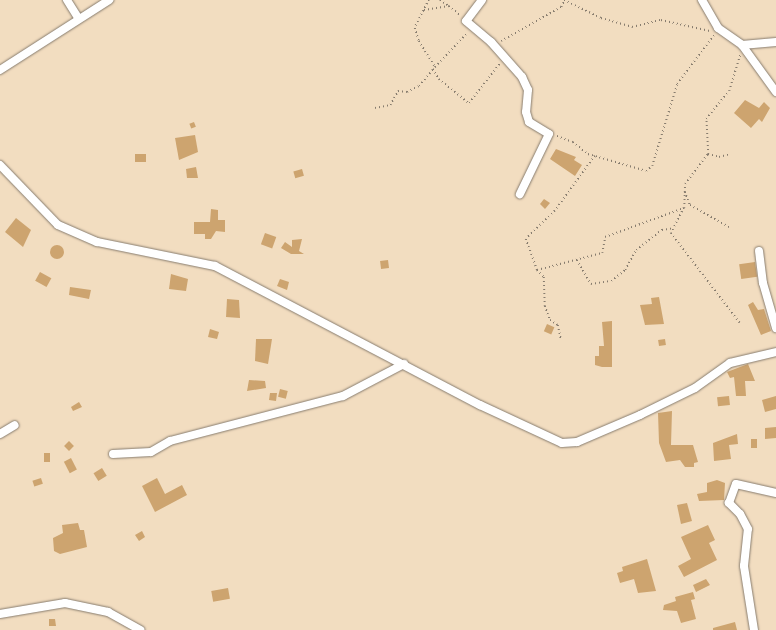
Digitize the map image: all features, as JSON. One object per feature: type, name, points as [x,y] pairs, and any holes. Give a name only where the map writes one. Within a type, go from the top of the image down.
[{"type":"street","points":[[67,0],[78,19]]},
{"type":"street","points":[[0,70],[108,0]]},
{"type":"street","points":[[482,0],[466,21],[491,42],[506,58],[528,90],[526,112],[529,122],[549,134],[520,194]]},
{"type":"street","points":[[702,0],[723,34],[742,45],[776,92]]},
{"type":"street","points":[[742,45],[776,42]]},
{"type":"street","points":[[0,165],[58,225],[97,242],[215,266],[480,405],[568,443],[683,394],[730,363],[776,352]]},
{"type":"street","points":[[759,251],[763,283],[776,328]]},
{"type":"street","points":[[113,454],[151,452],[170,441],[342,396],[404,364]]},
{"type":"street","points":[[0,434],[15,425]]},
{"type":"street","points":[[754,630],[744,566],[748,529],[740,514],[729,503],[733,486],[739,484],[776,493]]},
{"type":"street","points":[[0,614],[65,603],[108,612],[140,630]]},
{"type":"path","points":[[429,0],[415,28],[419,41],[435,67]]},
{"type":"path","points":[[440,0],[458,13]]},
{"type":"path","points":[[491,42],[507,40],[560,7],[564,0],[601,18],[632,27],[661,20],[701,26],[716,34],[676,84],[652,166],[646,171],[595,156],[549,134]]},
{"type":"path","points":[[424,10],[449,6]]},
{"type":"path","points":[[375,108],[390,105],[398,91],[407,92],[419,86],[473,27]]},
{"type":"path","points":[[740,323],[671,233],[684,208],[685,184],[708,154],[706,119],[729,91],[742,45]]},
{"type":"path","points":[[433,70],[439,79],[469,103],[506,58]]},
{"type":"path","points":[[708,154],[719,157],[730,154]]},
{"type":"path","points":[[561,338],[558,325],[550,320],[545,306],[544,277],[537,270],[526,239],[556,211],[595,156]]},
{"type":"path","points":[[685,190],[690,205],[729,227]]},
{"type":"path","points":[[537,270],[602,253],[605,237],[684,208]]},
{"type":"path","points":[[577,259],[592,284],[612,281],[625,270],[636,250],[662,230],[674,228]]},
{"type":"building","points":[[745,100],[759,108],[764,102],[770,108],[762,122],[759,119],[751,128],[734,113]]},
{"type":"building","points":[[194,122],[196,127],[191,129],[189,124]]},
{"type":"building","points":[[195,135],[198,152],[179,160],[175,138]]},
{"type":"building","points":[[556,149],[576,157],[574,160],[582,165],[575,176],[550,159]]},
{"type":"building","points":[[135,154],[146,154],[146,162],[135,162]]},
{"type":"building","points":[[196,167],[198,178],[187,178],[186,169]]},
{"type":"building","points":[[302,169],[304,176],[295,178],[293,171]]},
{"type":"building","points":[[544,199],[550,203],[545,209],[540,204]]},
{"type":"building","points":[[211,209],[218,210],[218,220],[225,220],[225,232],[216,231],[211,239],[205,239],[205,234],[194,234],[194,222],[210,222]]},
{"type":"building","points":[[16,218],[31,230],[23,247],[5,232]]},
{"type":"building","points":[[265,233],[276,237],[272,248],[261,244]]},
{"type":"building","points":[[302,239],[299,251],[304,254],[291,254],[281,248],[285,242],[292,247],[292,240]]},
{"type":"building","points":[[57,245],[62,247],[64,252],[62,257],[57,259],[52,257],[50,252],[52,247]]},
{"type":"building","points":[[388,260],[389,268],[381,269],[380,261]]},
{"type":"building","points":[[755,262],[757,277],[741,279],[739,264]]},
{"type":"building","points":[[40,272],[51,278],[47,287],[35,281]]},
{"type":"building","points":[[171,274],[188,279],[186,291],[169,289]]},
{"type":"building","points":[[280,279],[289,282],[287,290],[277,286]]},
{"type":"building","points":[[70,287],[91,290],[89,299],[69,295]]},
{"type":"building","points":[[659,297],[664,324],[645,325],[640,305],[652,304],[651,298]]},
{"type":"building","points":[[227,299],[239,300],[240,318],[226,317]]},
{"type":"building","points":[[753,302],[758,310],[764,309],[771,331],[761,335],[748,305]]},
{"type":"building","points":[[612,321],[612,367],[595,365],[595,356],[599,356],[599,346],[604,346],[602,322]]},
{"type":"building","points":[[547,324],[554,327],[551,334],[544,331]]},
{"type":"building","points":[[210,329],[219,332],[217,339],[208,337]]},
{"type":"building","points":[[256,339],[272,339],[268,364],[255,361]]},
{"type":"building","points":[[665,339],[666,345],[659,346],[658,340]]},
{"type":"building","points":[[748,364],[755,381],[745,381],[746,396],[736,396],[734,377],[730,378],[727,372]]},
{"type":"building","points":[[249,380],[265,381],[266,388],[247,391]]},
{"type":"building","points":[[280,389],[288,391],[286,399],[278,397]]},
{"type":"building","points":[[270,393],[277,393],[276,401],[269,400]]},
{"type":"building","points":[[729,396],[730,405],[718,406],[717,397]]},
{"type":"building","points":[[776,396],[776,409],[765,412],[762,400]]},
{"type":"building","points":[[79,402],[82,407],[73,411],[71,407]]},
{"type":"building","points":[[672,411],[671,445],[693,445],[698,462],[694,463],[694,467],[685,467],[680,460],[666,462],[659,443],[658,413]]},
{"type":"building","points":[[776,427],[776,438],[765,439],[765,428]]},
{"type":"building","points":[[737,434],[738,444],[729,445],[731,459],[714,461],[713,443]]},
{"type":"building","points":[[751,439],[757,439],[757,448],[751,448]]},
{"type":"building","points":[[69,441],[74,446],[69,451],[64,446]]},
{"type":"building","points":[[44,453],[50,453],[50,462],[44,462]]},
{"type":"building","points":[[71,458],[77,470],[70,473],[64,462]]},
{"type":"building","points":[[102,468],[107,476],[98,481],[94,473]]},
{"type":"building","points":[[41,478],[43,484],[34,486],[32,481]]},
{"type":"building","points":[[157,478],[165,494],[182,485],[187,495],[155,512],[142,486]]},
{"type":"building","points":[[717,480],[725,483],[724,500],[699,501],[697,494],[707,492],[707,483]]},
{"type":"building","points":[[687,503],[692,521],[681,524],[677,505]]},
{"type":"building","points":[[78,523],[80,530],[84,530],[87,547],[60,554],[54,551],[53,538],[63,533],[62,525]]},
{"type":"building","points":[[708,525],[715,540],[709,543],[717,560],[684,577],[678,566],[691,559],[681,537]]},
{"type":"building","points":[[142,531],[145,537],[139,541],[135,535]]},
{"type":"building","points":[[647,559],[656,591],[638,593],[634,579],[620,583],[617,573],[623,571],[622,567]]},
{"type":"building","points":[[706,579],[710,585],[696,592],[693,585]]},
{"type":"building","points":[[228,588],[230,599],[213,602],[211,591]]},
{"type":"building","points":[[693,592],[695,599],[691,600],[696,619],[681,623],[677,611],[663,610],[664,605],[676,601],[675,597]]},
{"type":"building","points":[[49,619],[55,619],[56,626],[49,626]]},
{"type":"building","points":[[735,622],[737,630],[713,630],[713,628]]}]
